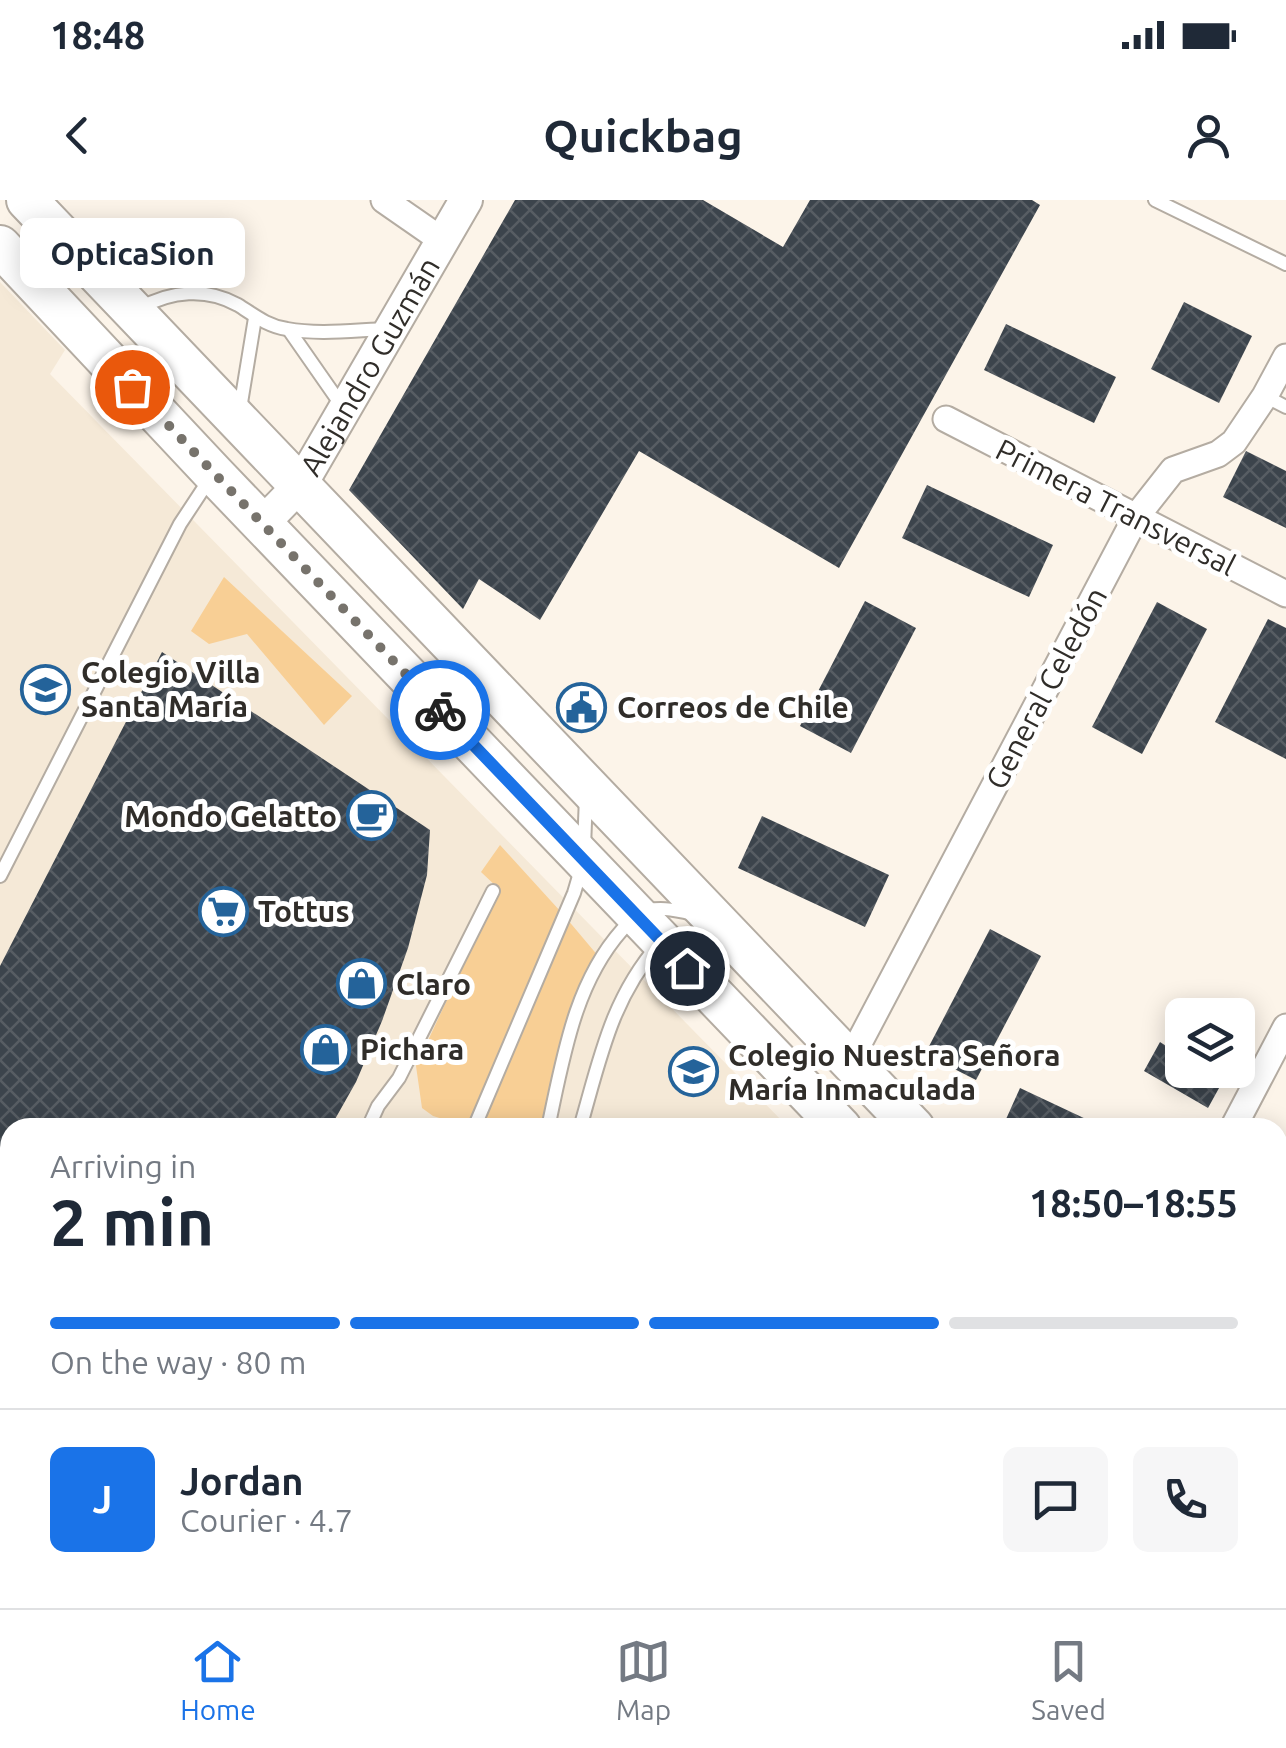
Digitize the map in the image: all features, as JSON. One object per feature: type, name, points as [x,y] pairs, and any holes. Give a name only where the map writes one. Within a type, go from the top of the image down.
[{"type":"main road","points":[[38,203],[134,312],[905,1118]]},
{"type":"main road","points":[[0,246],[831,1118]]},
{"type":"street","points":[[384,200],[443,241]]},
{"type":"street","name":"Alejandro Guzmán","points":[[262,524],[301,484],[466,200]]},
{"type":"street","name":"General Celedón","points":[[850,1060],[1136,517],[1173,470],[1218,454],[1276,402],[1286,357]]},
{"type":"street","name":"Primera Transversal","points":[[946,419],[1286,594]]},
{"type":"street","points":[[1238,1118],[1286,1026]]},
{"type":"lane","points":[[1155,200],[1286,264]]},
{"type":"lane","points":[[134,312],[174,294],[194,293],[230,301],[256,318],[289,330],[392,329]]},
{"type":"lane","points":[[238,420],[256,318]]},
{"type":"lane","points":[[289,330],[344,409]]},
{"type":"lane","points":[[0,876],[180,524],[214,474]]},
{"type":"lane","points":[[478,1118],[574,892],[584,860],[586,786]]},
{"type":"lane","points":[[373,1118],[399,1078],[493,890]]},
{"type":"lane","points":[[550,1118],[559,1073],[586,985],[609,946],[649,928],[671,910],[714,919]]},
{"type":"lane","points":[[583,1118],[612,1017],[642,964],[649,928]]},
{"type":"shaded area","points":[[0,282],[65,350],[50,374],[779,1118],[0,1118]]},
{"type":"shaded area","points":[[224,577],[352,696],[324,725],[247,634],[209,644],[191,631]]},
{"type":"shaded area","points":[[500,845],[561,912],[473,1118],[440,1118],[422,1108],[416,1066],[499,889],[481,872]]},
{"type":"shaded area","points":[[567,919],[599,957],[543,1118],[485,1118],[484,1111]]},
{"type":"building","points":[[515,200],[703,200],[783,247],[810,200],[1032,200],[1040,205],[839,568],[639,451],[540,620],[479,579],[463,609],[349,490]]},
{"type":"building","points":[[1184,302],[1252,336],[1219,403],[1151,369]]},
{"type":"building","points":[[1006,324],[1116,377],[1094,423],[984,370]]},
{"type":"building","points":[[1246,451],[1286,471],[1286,528],[1223,497]]},
{"type":"building","points":[[927,485],[1053,545],[1029,597],[902,538]]},
{"type":"building","points":[[865,601],[916,628],[851,753],[800,726]]},
{"type":"building","points":[[1157,602],[1207,629],[1142,754],[1092,727]]},
{"type":"building","points":[[1268,619],[1286,628],[1286,759],[1215,722]]},
{"type":"building","name":"Tottus","points":[[162,652],[430,830],[427,875],[408,948],[382,1021],[336,1118],[0,1118],[0,966]]},
{"type":"building","points":[[762,816],[889,875],[865,927],[738,868]]},
{"type":"building","points":[[990,929],[1041,956],[976,1080],[925,1054]]},
{"type":"building","points":[[1160,1042],[1165,1045],[1165,1083],[1144,1071]]},
{"type":"building","points":[[1020,1088],[1084,1118],[1006,1118]]},
{"type":"building","points":[[1173,1088],[1219,1088],[1208,1108]]},
{"type":"way so far","points":[[132,387],[440,710]]},
{"type":"place","name":"OpticaSion","points":[[132,387]]},
{"type":"place","name":"Colegio Villa Santa María","points":[[46,689]]},
{"type":"place","name":"Correos de Chile","points":[[582,707]]},
{"type":"place","name":"Mondo Gelatto","points":[[372,816]]},
{"type":"place","name":"Tottus","points":[[223,911]]},
{"type":"place","name":"Claro","points":[[361,984]]},
{"type":"place","name":"Pichara","points":[[325,1049]]},
{"type":"place","name":"Colegio Nuestra Señora María Inmaculada","points":[[693,1072]]},
{"type":"route","points":[[440,710],[687,968]]}]
